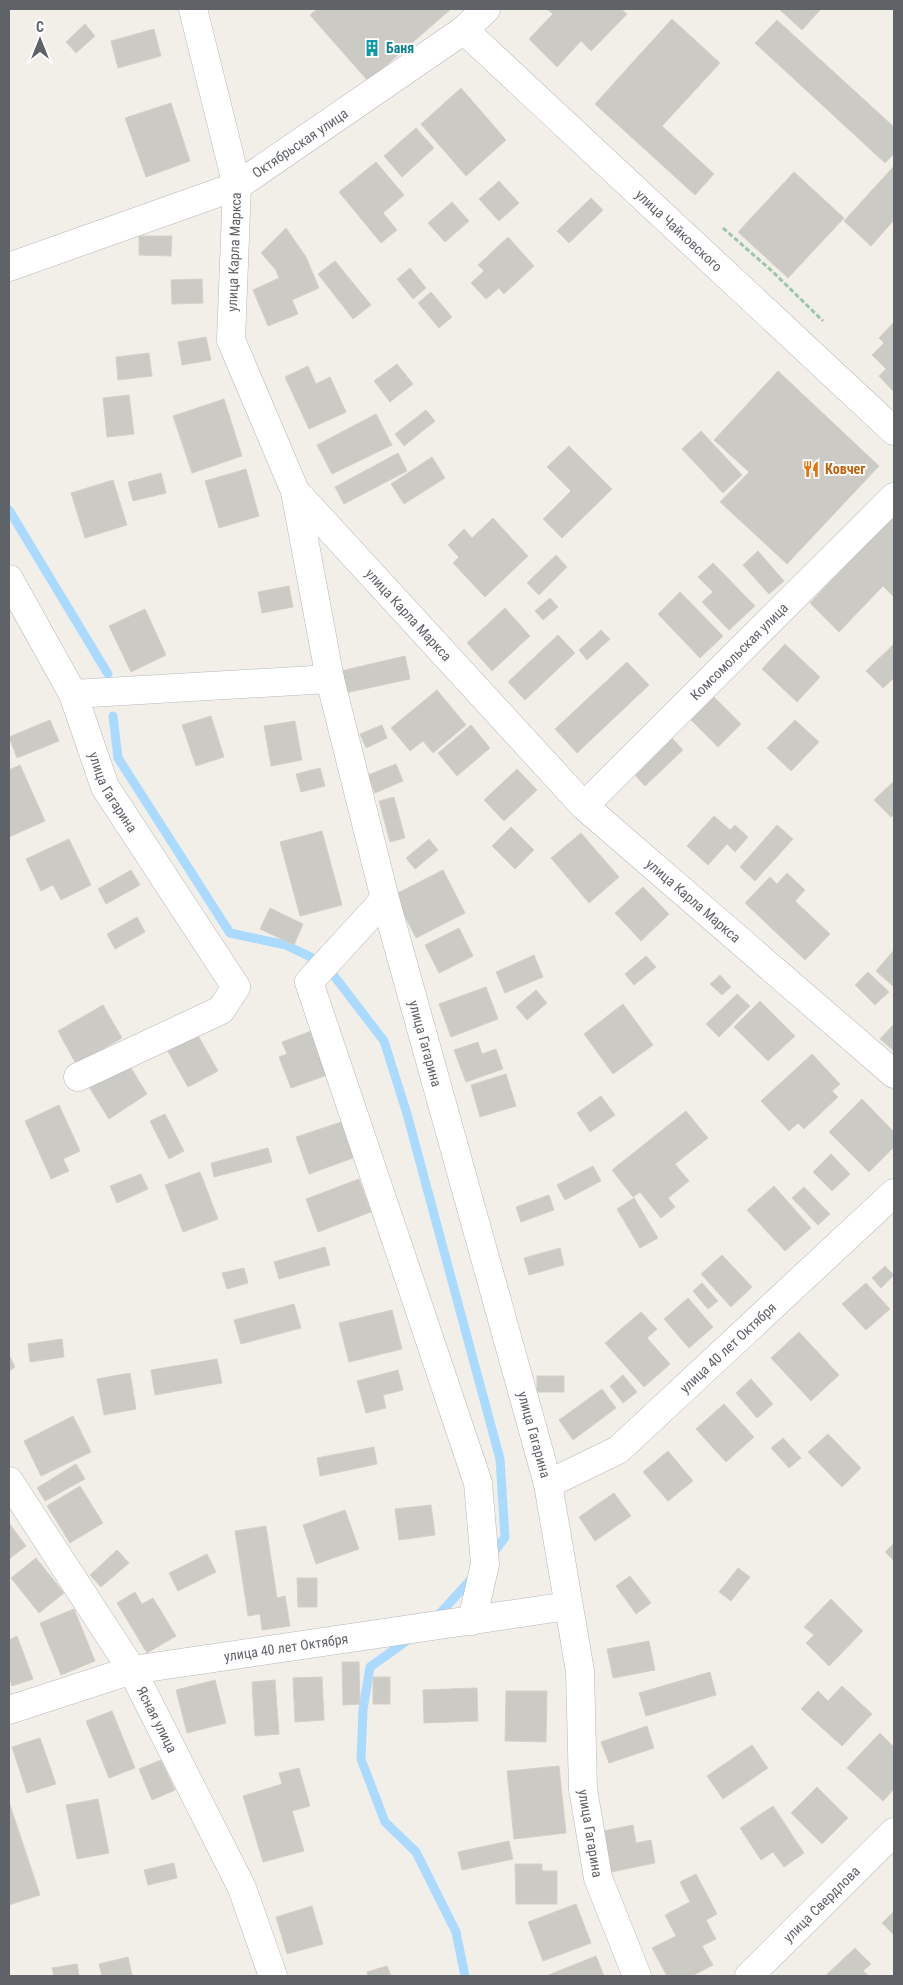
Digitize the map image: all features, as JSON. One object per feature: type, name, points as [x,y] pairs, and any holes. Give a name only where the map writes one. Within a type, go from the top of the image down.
[{"type":"street","name":"улица Карла Маркса","points":[[193,9],[237,186],[231,340],[295,491],[584,806],[894,1074]]},
{"type":"street","name":"Октябрьская улица","points":[[9,267],[237,186],[464,30],[486,9]]},
{"type":"street","name":"улица Чайковского","points":[[464,30],[894,431]]},
{"type":"street","name":"улица Гагарина","points":[[295,491],[330,680],[385,899],[548,1484],[580,1671],[583,1789],[598,1878],[637,1976]]},
{"type":"street","name":"Комсомольская улица","points":[[584,806],[894,497]]},
{"type":"street","name":"улица Гагарина","points":[[9,579],[73,694],[105,787],[236,987],[221,1010],[78,1077]]},
{"type":"street","points":[[73,694],[330,680]]},
{"type":"street","points":[[385,899],[309,982],[478,1483],[485,1564],[472,1621]]},
{"type":"street","name":"улица 40 лет Октября","points":[[548,1484],[618,1450],[894,1193]]},
{"type":"street","name":"Ясная улица","points":[[9,1481],[132,1670],[242,1888],[273,1976]]},
{"type":"street","name":"улица 40 лет Октября","points":[[9,1710],[132,1670],[568,1606]]},
{"type":"street","name":"улица Свердлова","points":[[749,1976],[894,1832]]},
{"type":"building","name":"Баня","points":[[317,9],[451,9],[368,81],[310,15]]},
{"type":"building","points":[[547,9],[621,9],[627,14],[591,51],[581,41],[557,67],[529,39],[553,14]]},
{"type":"building","points":[[779,9],[818,9],[820,10],[802,30]]},
{"type":"building","points":[[672,19],[720,63],[662,126],[714,174],[695,195],[595,104]]},
{"type":"building","points":[[777,20],[894,127],[894,154],[885,163],[755,43]]},
{"type":"building","points":[[85,24],[95,36],[76,53],[66,42]]},
{"type":"building","points":[[154,29],[161,56],[118,68],[111,41]]},
{"type":"building","points":[[461,88],[506,140],[466,176],[421,124]]},
{"type":"building","points":[[171,103],[190,161],[146,177],[125,118]]},
{"type":"building","points":[[416,128],[434,148],[402,177],[384,156]]},
{"type":"building","points":[[376,162],[404,195],[383,213],[397,230],[381,243],[339,192]]},
{"type":"building","points":[[894,166],[894,220],[871,246],[844,221]]},
{"type":"building","points":[[794,172],[844,218],[788,278],[738,232]]},
{"type":"building","points":[[499,181],[519,203],[499,221],[479,199]]},
{"type":"building","points":[[591,198],[603,210],[569,243],[557,231]]},
{"type":"building","points":[[452,202],[469,221],[445,242],[428,223]]},
{"type":"building","points":[[286,228],[306,257],[319,288],[292,300],[298,314],[268,326],[253,290],[279,278],[276,270],[261,253]]},
{"type":"building","points":[[139,236],[172,236],[171,256],[139,255]]},
{"type":"building","points":[[508,237],[534,266],[504,294],[499,288],[486,299],[471,283],[484,271],[478,265]]},
{"type":"building","points":[[335,261],[371,305],[353,319],[318,274]]},
{"type":"building","points":[[410,268],[426,288],[413,299],[397,279]]},
{"type":"building","points":[[202,279],[203,303],[172,304],[171,280]]},
{"type":"building","points":[[431,292],[452,317],[439,328],[418,303]]},
{"type":"building","points":[[894,322],[894,392],[879,376],[886,369],[872,355],[884,343],[879,338]]},
{"type":"building","points":[[206,337],[211,360],[182,365],[178,342]]},
{"type":"building","points":[[149,353],[152,376],[118,380],[116,357]]},
{"type":"building","points":[[397,364],[413,384],[390,402],[374,381]]},
{"type":"building","points":[[308,366],[316,384],[330,377],[346,412],[309,429],[285,377]]},
{"type":"building","name":"Ковчег","points":[[778,371],[879,466],[787,564],[720,502],[749,472],[714,440]]},
{"type":"building","points":[[129,395],[134,434],[107,437],[103,398]]},
{"type":"building","points":[[224,399],[242,456],[192,473],[173,416]]},
{"type":"building","points":[[426,410],[435,421],[404,446],[395,434]]},
{"type":"building","points":[[376,414],[392,445],[332,474],[317,445]]},
{"type":"building","points":[[701,431],[742,475],[723,493],[682,449]]},
{"type":"building","points":[[569,446],[612,489],[562,538],[543,519],[571,491],[547,467]]},
{"type":"building","points":[[398,453],[407,471],[344,504],[335,487]]},
{"type":"building","points":[[432,457],[445,478],[404,504],[391,484]]},
{"type":"building","points":[[246,469],[259,516],[219,528],[205,481]]},
{"type":"building","points":[[161,473],[166,493],[133,501],[128,482]]},
{"type":"building","points":[[113,480],[127,525],[85,538],[71,493]]},
{"type":"building","points":[[894,515],[894,597],[883,586],[839,632],[810,603]]},
{"type":"building","points":[[493,518],[528,556],[485,597],[453,563],[459,557],[448,545],[464,529],[472,538]]},
{"type":"building","points":[[758,551],[784,581],[769,594],[743,565]]},
{"type":"building","points":[[556,555],[567,567],[539,595],[527,583]]},
{"type":"building","points":[[713,563],[755,606],[729,630],[702,602],[713,592],[698,577]]},
{"type":"building","points":[[289,586],[293,607],[262,613],[258,592]]},
{"type":"building","points":[[680,592],[723,636],[700,658],[658,614]]},
{"type":"building","points":[[550,598],[558,607],[543,620],[535,611]]},
{"type":"building","points":[[505,608],[530,636],[492,671],[467,643]]},
{"type":"building","points":[[145,609],[166,655],[131,672],[109,626]]},
{"type":"building","points":[[601,630],[610,639],[587,660],[579,650]]},
{"type":"building","points":[[558,635],[575,653],[525,700],[508,682]]},
{"type":"building","points":[[785,644],[820,677],[797,702],[762,669]]},
{"type":"building","points":[[894,644],[894,678],[883,688],[866,671]]},
{"type":"building","points":[[405,656],[410,679],[345,693],[341,671]]},
{"type":"building","points":[[627,662],[649,685],[577,753],[555,729]]},
{"type":"building","points":[[437,690],[466,725],[433,753],[423,741],[410,751],[391,728]]},
{"type":"building","points":[[714,697],[741,724],[718,747],[691,720]]},
{"type":"building","points":[[211,716],[224,757],[196,766],[182,725]]},
{"type":"building","points":[[50,720],[59,741],[17,758],[9,737]]},
{"type":"building","points":[[795,720],[819,742],[791,771],[767,748]]},
{"type":"building","points":[[295,721],[302,760],[271,766],[264,726]]},
{"type":"building","points":[[382,725],[387,738],[366,748],[360,734]]},
{"type":"building","points":[[471,725],[490,748],[457,776],[438,753]]},
{"type":"building","points":[[671,737],[683,750],[645,786],[633,773]]},
{"type":"building","points":[[396,764],[403,781],[375,793],[368,775]]},
{"type":"building","points":[[20,765],[45,821],[9,837],[9,770]]},
{"type":"building","points":[[320,768],[325,786],[301,792],[296,774]]},
{"type":"building","points":[[517,769],[537,790],[504,821],[484,800]]},
{"type":"building","points":[[894,781],[894,815],[891,817],[874,800]]},
{"type":"building","points":[[394,797],[405,838],[390,842],[379,801]]},
{"type":"building","points":[[714,816],[730,830],[735,825],[748,837],[735,852],[727,844],[708,865],[687,846]]},
{"type":"building","points":[[777,825],[793,839],[755,881],[740,867]]},
{"type":"building","points":[[511,827],[534,850],[515,869],[492,846]]},
{"type":"building","points":[[322,831],[342,905],[300,916],[280,842]]},
{"type":"building","points":[[581,833],[619,877],[589,903],[551,858]]},
{"type":"building","points":[[69,839],[91,885],[61,900],[53,885],[41,891],[26,859]]},
{"type":"building","points":[[429,839],[438,850],[415,869],[406,858]]},
{"type":"building","points":[[131,870],[140,885],[106,904],[98,889]]},
{"type":"building","points":[[443,870],[465,913],[416,938],[394,895]]},
{"type":"building","points":[[787,873],[805,890],[795,901],[830,934],[805,960],[745,903],[770,877],[777,884]]},
{"type":"building","points":[[643,887],[669,914],[641,941],[615,913]]},
{"type":"building","points":[[270,908],[303,924],[294,945],[260,929]]},
{"type":"building","points":[[137,917],[145,932],[115,949],[107,934]]},
{"type":"building","points":[[459,928],[473,956],[439,973],[425,945]]},
{"type":"building","points":[[894,950],[894,987],[876,971]]},
{"type":"building","points":[[534,955],[543,977],[505,993],[496,972]]},
{"type":"building","points":[[646,956],[656,967],[634,985],[625,974]]},
{"type":"building","points":[[868,972],[889,992],[875,1005],[855,985]]},
{"type":"building","points":[[720,975],[731,987],[722,995],[710,984]]},
{"type":"building","points":[[486,987],[498,1019],[451,1037],[439,1004]]},
{"type":"building","points":[[536,990],[547,1003],[527,1020],[516,1007]]},
{"type":"building","points":[[737,994],[750,1006],[719,1037],[706,1024]]},
{"type":"building","points":[[760,1001],[795,1036],[768,1061],[734,1027]]},
{"type":"building","points":[[623,1004],[653,1045],[613,1074],[584,1034]]},
{"type":"building","points":[[103,1005],[122,1038],[76,1064],[58,1031]]},
{"type":"building","points":[[894,1024],[894,1051],[880,1039]]},
{"type":"building","points":[[314,1030],[330,1074],[291,1088],[279,1057],[287,1054],[282,1042]]},
{"type":"building","points":[[196,1032],[218,1071],[188,1087],[166,1048]]},
{"type":"building","points":[[478,1042],[482,1054],[496,1049],[503,1069],[466,1082],[454,1050]]},
{"type":"building","points":[[812,1054],[840,1084],[832,1091],[838,1097],[804,1129],[798,1123],[789,1131],[761,1101]]},
{"type":"building","points":[[128,1063],[147,1094],[109,1119],[89,1087]]},
{"type":"building","points":[[506,1074],[516,1106],[480,1117],[471,1085]]},
{"type":"building","points":[[601,1096],[615,1115],[590,1132],[577,1113]]},
{"type":"building","points":[[862,1099],[894,1132],[894,1147],[869,1172],[829,1132]]},
{"type":"building","points":[[59,1105],[80,1151],[63,1159],[69,1171],[51,1179],[25,1121]]},
{"type":"building","points":[[686,1111],[708,1138],[675,1164],[689,1181],[668,1198],[675,1207],[661,1218],[640,1192],[633,1197],[612,1170]]},
{"type":"building","points":[[165,1114],[184,1151],[169,1159],[150,1121]]},
{"type":"building","points":[[344,1121],[356,1157],[309,1174],[296,1137]]},
{"type":"building","points":[[268,1148],[272,1162],[214,1177],[211,1163]]},
{"type":"building","points":[[831,1154],[850,1174],[832,1191],[813,1172]]},
{"type":"building","points":[[593,1166],[601,1181],[565,1200],[557,1185]]},
{"type":"building","points":[[200,1172],[218,1219],[183,1232],[165,1185]]},
{"type":"building","points":[[141,1174],[148,1189],[117,1203],[110,1186]]},
{"type":"building","points":[[359,1179],[371,1212],[318,1232],[306,1199]]},
{"type":"building","points":[[774,1186],[811,1228],[785,1251],[747,1210]]},
{"type":"building","points":[[804,1187],[830,1214],[818,1225],[792,1198]]},
{"type":"building","points":[[549,1195],[554,1210],[521,1222],[516,1207]]},
{"type":"building","points":[[634,1198],[658,1238],[640,1248],[617,1209]]},
{"type":"building","points":[[325,1247],[330,1265],[279,1279],[274,1262]]},
{"type":"building","points":[[560,1248],[564,1265],[529,1275],[524,1258]]},
{"type":"building","points":[[722,1255],[752,1287],[731,1307],[701,1274]]},
{"type":"building","points":[[885,1266],[894,1275],[881,1288],[872,1278]]},
{"type":"building","points":[[244,1268],[248,1283],[227,1289],[222,1273]]},
{"type":"building","points":[[702,1283],[718,1301],[708,1309],[693,1291]]},
{"type":"building","points":[[866,1283],[890,1309],[866,1330],[842,1304]]},
{"type":"building","points":[[688,1298],[713,1327],[689,1348],[664,1319]]},
{"type":"building","points":[[294,1304],[301,1328],[241,1344],[234,1320]]},
{"type":"building","points":[[392,1310],[402,1349],[349,1362],[339,1323]]},
{"type":"building","points":[[641,1312],[657,1329],[647,1338],[670,1364],[644,1387],[605,1343]]},
{"type":"building","points":[[799,1332],[839,1375],[811,1401],[771,1358]]},
{"type":"building","points":[[62,1339],[64,1357],[30,1362],[28,1344]]},
{"type":"building","points":[[9,1355],[15,1367],[9,1371]]},
{"type":"building","points":[[217,1359],[222,1383],[155,1395],[151,1370]]},
{"type":"building","points":[[398,1370],[403,1390],[383,1395],[386,1408],[366,1413],[357,1381]]},
{"type":"building","points":[[130,1373],[136,1409],[104,1415],[97,1379]]},
{"type":"building","points":[[623,1375],[637,1392],[623,1403],[610,1386]]},
{"type":"building","points":[[537,1376],[564,1376],[564,1392],[537,1392]]},
{"type":"building","points":[[751,1379],[773,1404],[757,1418],[736,1393]]},
{"type":"building","points":[[602,1389],[616,1408],[573,1440],[559,1420]]},
{"type":"building","points":[[724,1404],[754,1437],[726,1462],[696,1429]]},
{"type":"building","points":[[73,1416],[91,1452],[41,1476],[24,1441]]},
{"type":"building","points":[[828,1434],[861,1468],[842,1487],[808,1452]]},
{"type":"building","points":[[783,1438],[801,1458],[789,1468],[771,1448]]},
{"type":"building","points":[[374,1447],[377,1464],[320,1476],[317,1458]]},
{"type":"building","points":[[668,1451],[693,1481],[668,1501],[643,1472]]},
{"type":"building","points":[[76,1464],[85,1479],[45,1501],[37,1488]]},
{"type":"building","points":[[80,1486],[103,1523],[70,1543],[47,1506]]},
{"type":"building","points":[[614,1493],[631,1516],[595,1541],[579,1517]]},
{"type":"building","points":[[431,1505],[435,1535],[399,1540],[395,1509]]},
{"type":"building","points":[[345,1510],[359,1549],[316,1564],[303,1525]]},
{"type":"building","points":[[9,1523],[26,1546],[9,1559]]},
{"type":"building","points":[[266,1526],[277,1598],[285,1596],[290,1626],[262,1630],[260,1614],[248,1616],[235,1531]]},
{"type":"building","points":[[894,1543],[894,1561],[885,1552]]},
{"type":"building","points":[[117,1550],[129,1563],[101,1587],[90,1575]]},
{"type":"building","points":[[207,1554],[216,1572],[178,1591],[169,1573]]},
{"type":"building","points":[[36,1558],[64,1593],[39,1613],[11,1578]]},
{"type":"building","points":[[738,1568],[750,1577],[731,1601],[719,1592]]},
{"type":"building","points":[[630,1576],[651,1603],[636,1614],[616,1586]]},
{"type":"building","points":[[297,1578],[317,1578],[317,1607],[298,1607]]},
{"type":"building","points":[[135,1592],[142,1604],[153,1598],[176,1636],[147,1653],[117,1603]]},
{"type":"building","points":[[831,1599],[863,1631],[829,1666],[806,1643],[814,1635],[804,1627]]},
{"type":"building","points":[[74,1609],[95,1661],[61,1675],[40,1623]]},
{"type":"building","points":[[17,1636],[33,1679],[12,1686],[9,1677],[9,1640]]},
{"type":"building","points":[[649,1641],[655,1670],[613,1678],[607,1649]]},
{"type":"building","points":[[342,1662],[359,1662],[360,1704],[343,1705]]},
{"type":"building","points":[[710,1672],[716,1695],[646,1716],[639,1693]]},
{"type":"building","points":[[322,1677],[324,1720],[295,1722],[293,1678]]},
{"type":"building","points":[[373,1677],[390,1677],[390,1704],[373,1704]]},
{"type":"building","points":[[215,1680],[226,1723],[187,1733],[176,1690]]},
{"type":"building","points":[[275,1680],[279,1734],[255,1736],[252,1682]]},
{"type":"building","points":[[842,1686],[872,1714],[842,1746],[801,1709],[818,1691],[828,1701]]},
{"type":"building","points":[[477,1688],[478,1721],[424,1723],[423,1690]]},
{"type":"building","points":[[506,1691],[547,1691],[546,1742],[505,1741]]},
{"type":"building","points":[[112,1711],[135,1768],[109,1778],[86,1721]]},
{"type":"building","points":[[647,1726],[654,1748],[609,1763],[601,1742]]},
{"type":"building","points":[[880,1733],[894,1747],[894,1789],[883,1801],[847,1768]]},
{"type":"building","points":[[40,1738],[56,1784],[27,1793],[12,1747]]},
{"type":"building","points":[[752,1745],[768,1768],[723,1799],[707,1776]]},
{"type":"building","points":[[161,1760],[175,1790],[152,1800],[139,1769]]},
{"type":"building","points":[[559,1766],[566,1833],[514,1839],[507,1771]]},
{"type":"building","points":[[299,1768],[310,1806],[292,1811],[304,1851],[263,1862],[243,1796],[282,1784],[279,1773]]},
{"type":"building","points":[[817,1787],[848,1818],[822,1844],[791,1813]]},
{"type":"building","points":[[98,1799],[109,1853],[77,1859],[66,1805]]},
{"type":"building","points":[[9,1802],[40,1895],[9,1905]]},
{"type":"building","points":[[773,1806],[804,1853],[784,1867],[773,1852],[761,1860],[740,1828]]},
{"type":"building","points":[[633,1825],[636,1843],[651,1840],[655,1863],[611,1872],[603,1831]]},
{"type":"building","points":[[509,1841],[513,1859],[462,1870],[458,1852]]},
{"type":"building","points":[[174,1863],[177,1878],[148,1885],[144,1870]]},
{"type":"building","points":[[515,1864],[542,1864],[542,1871],[557,1871],[557,1904],[516,1904]]},
{"type":"building","points":[[696,1874],[717,1914],[706,1920],[716,1939],[702,1946],[713,1965],[692,1976],[667,1976],[652,1948],[676,1936],[665,1915],[690,1902],[680,1882]]},
{"type":"building","points":[[576,1904],[591,1943],[543,1961],[528,1922]]},
{"type":"building","points":[[312,1906],[323,1944],[287,1954],[276,1917]]},
{"type":"building","points":[[894,1911],[894,1935],[882,1923]]},
{"type":"building","points":[[855,1948],[871,1964],[863,1971],[869,1976],[825,1976]]},
{"type":"building","points":[[596,1956],[604,1976],[546,1976]]},
{"type":"building","points":[[128,1957],[132,1975],[102,1976],[99,1964]]},
{"type":"building","points":[[77,1964],[79,1976],[54,1976],[52,1968]]},
{"type":"building","points":[[387,1966],[391,1976],[368,1976],[367,1972]]},
{"type":"waterway","points":[[9,510],[108,674]]},
{"type":"waterway","points":[[113,716],[118,758],[230,933],[286,945],[325,964],[384,1041],[407,1114],[500,1459],[505,1537],[491,1556]]},
{"type":"waterway","points":[[434,1620],[474,1576]]},
{"type":"waterway","points":[[412,1637],[370,1667],[363,1709],[361,1759],[385,1822],[416,1852],[456,1932],[465,1976]]},
{"type":"place","name":"Баня","points":[[372,48]]},
{"type":"place","name":"Ковчег","points":[[811,469]]}]
